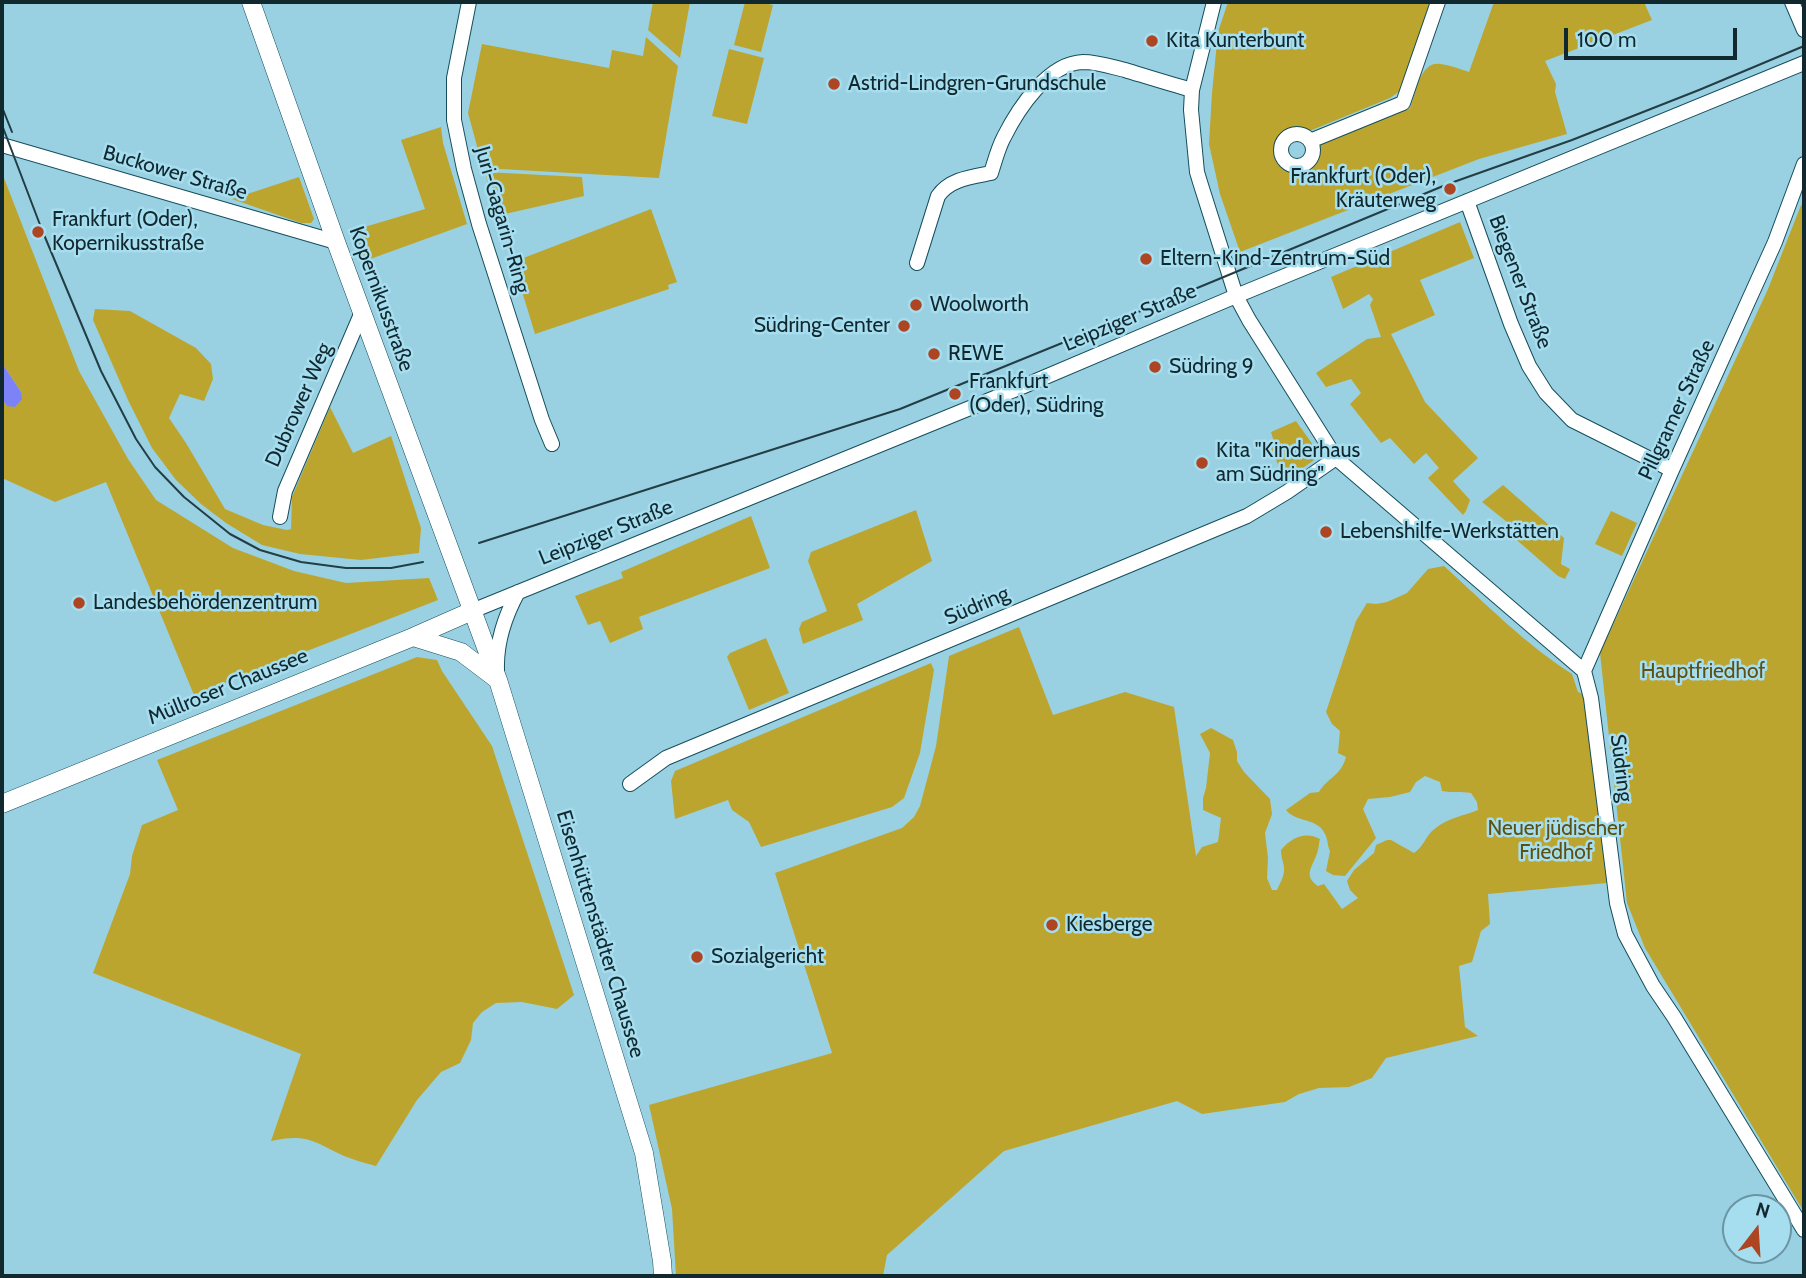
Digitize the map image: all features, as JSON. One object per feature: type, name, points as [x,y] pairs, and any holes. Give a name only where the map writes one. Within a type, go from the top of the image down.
[{"type":"main road","name":"Kopernikusstraße","points":[[251,2],[472,611]]},
{"type":"main road","name":"Müllroser Chaussee","points":[[2,804],[472,611]]},
{"type":"main road","name":"Eisenhüttenstädter Chaussee","points":[[472,611],[498,680],[644,1153],[663,1276]]},
{"type":"main road","points":[[413,637],[461,652],[498,680]]},
{"type":"street","name":"Juri-Gagarin-Ring","points":[[469,2],[454,78],[454,120],[464,169],[488,251],[552,444]]},
{"type":"street","points":[[1214,2],[1192,90],[1191,110],[1197,172],[1236,296],[1249,320],[1336,458],[1584,671]]},
{"type":"street","points":[[1310,141],[1403,103],[1438,2]]},
{"type":"street","points":[[1792,2],[1804,30]]},
{"type":"street","points":[[918,263],[937,196],[948,184],[991,173],[1003,139],[1016,116],[1053,73],[1069,64],[1084,62],[1108,66],[1192,90]]},
{"type":"street","name":"Leipziger Straße","points":[[472,611],[1804,63]]},
{"type":"street","name":"Buckower Straße","points":[[2,145],[336,242]]},
{"type":"street","name":"Pillgramer Straße","points":[[1584,671],[1775,242],[1804,164]]},
{"type":"street","name":"Biegener Straße","points":[[1467,201],[1510,324],[1529,366],[1546,393],[1572,420],[1672,470]]},
{"type":"street","name":"Dubrower Weg","points":[[280,517],[285,491],[362,312]]},
{"type":"street","name":"Südring","points":[[630,784],[666,758],[1247,516],[1336,458]]},
{"type":"street","points":[[498,680],[496,654],[508,612],[518,592]]},
{"type":"street","name":"Südring","points":[[1584,671],[1591,698],[1617,903],[1625,934],[1653,986],[1804,1230]]},
{"type":"green space","points":[[653,2],[690,2],[680,58],[648,30]]},
{"type":"green space","points":[[745,2],[773,5],[761,52],[734,45]]},
{"type":"green space","points":[[1228,2],[1430,2],[1400,91],[1390,98],[1307,132],[1293,131],[1282,136],[1277,150],[1278,159],[1292,168],[1299,169],[1310,166],[1315,161],[1320,144],[1410,108],[1423,73],[1433,64],[1469,72],[1494,2],[1644,2],[1652,20],[1545,61],[1556,84],[1555,92],[1567,134],[1479,159],[1240,252],[1220,194],[1209,144],[1218,32]]},
{"type":"green space","points":[[646,37],[678,66],[659,178],[483,168],[468,113],[482,44],[609,68],[612,50],[643,56]]},
{"type":"green space","points":[[729,49],[764,58],[747,124],[712,116]]},
{"type":"green space","points":[[441,127],[443,143],[467,224],[362,262],[351,231],[425,209],[401,140]]},
{"type":"green space","points":[[485,172],[582,177],[584,196],[496,216]]},
{"type":"green space","points":[[2,173],[79,371],[128,459],[156,500],[233,548],[294,571],[346,583],[429,578],[438,600],[194,695],[106,482],[55,502],[2,478],[2,399],[7,406],[21,392],[2,363]]},
{"type":"green space","points":[[299,177],[314,219],[311,223],[301,223],[232,199]]},
{"type":"green space","name":"Hauptfriedhof","points":[[1801,205],[1804,206],[1804,1212],[1645,948],[1627,903],[1600,653],[1768,289]]},
{"type":"green space","points":[[651,209],[677,282],[668,285],[669,289],[535,334],[513,262]]},
{"type":"green space","points":[[1460,222],[1474,258],[1420,280],[1435,315],[1391,334],[1425,402],[1478,458],[1453,481],[1470,500],[1463,515],[1428,478],[1439,468],[1426,453],[1414,464],[1390,438],[1381,443],[1350,404],[1361,393],[1351,379],[1326,387],[1316,373],[1367,339],[1381,337],[1370,305],[1373,299],[1369,294],[1343,309],[1331,277]]},
{"type":"green space","points":[[95,309],[130,311],[196,348],[211,364],[213,379],[204,401],[180,394],[169,418],[225,509],[263,525],[291,529],[292,497],[330,407],[353,453],[391,436],[421,528],[419,553],[361,560],[300,554],[262,545],[226,523],[176,480],[152,448],[93,320]]},
{"type":"green space","points":[[1296,421],[1318,452],[1314,460],[1285,481],[1271,448],[1275,445],[1271,432]]},
{"type":"green space","points":[[1503,485],[1564,538],[1561,564],[1570,569],[1565,579],[1558,576],[1503,528],[1507,522],[1482,502]]},
{"type":"green space","points":[[916,510],[932,561],[857,604],[863,620],[803,644],[799,629],[802,622],[827,611],[808,561],[811,552]]},
{"type":"green space","points":[[1611,511],[1637,523],[1622,556],[1595,544]]},
{"type":"green space","points":[[751,516],[770,568],[639,617],[643,629],[610,643],[600,621],[588,625],[575,596],[623,578],[621,572]]},
{"type":"green space","name":"Neuer jüdischer Friedhof","points":[[1444,566],[1522,636],[1572,674],[1578,692],[1586,695],[1607,883],[1488,894],[1490,924],[1481,931],[1472,962],[1459,966],[1465,1027],[1478,1036],[1386,1058],[1372,1078],[1349,1087],[1319,1088],[1285,1102],[1202,1114],[1177,1101],[1004,1151],[887,1255],[883,1276],[676,1276],[672,1209],[649,1105],[832,1053],[775,873],[902,828],[914,817],[920,806],[936,746],[949,656],[1019,627],[1053,715],[1125,692],[1174,707],[1196,856],[1202,847],[1218,842],[1221,818],[1203,810],[1210,753],[1200,734],[1211,728],[1233,740],[1237,761],[1270,799],[1272,814],[1265,833],[1267,878],[1272,890],[1277,890],[1284,873],[1281,850],[1299,837],[1314,837],[1320,839],[1310,869],[1310,878],[1318,886],[1324,884],[1342,909],[1358,898],[1350,890],[1347,881],[1354,870],[1374,853],[1376,845],[1391,840],[1414,853],[1432,831],[1448,820],[1478,810],[1477,802],[1471,793],[1442,791],[1440,782],[1425,776],[1416,782],[1410,792],[1368,799],[1363,809],[1376,838],[1345,876],[1326,871],[1330,851],[1321,829],[1286,810],[1310,793],[1319,792],[1344,763],[1346,757],[1338,753],[1340,731],[1332,724],[1326,712],[1356,621],[1367,603],[1387,602],[1407,593],[1428,569]]},
{"type":"green space","points":[[766,638],[789,693],[749,710],[727,657],[730,653]]},
{"type":"green space","points":[[417,657],[437,660],[492,746],[574,995],[557,1009],[522,1002],[496,1003],[482,1012],[473,1023],[471,1040],[460,1063],[441,1072],[417,1100],[376,1166],[344,1156],[310,1140],[293,1138],[271,1141],[301,1054],[93,973],[130,874],[132,856],[142,825],[178,810],[157,760]]},
{"type":"green space","points":[[931,663],[934,670],[920,753],[904,798],[892,807],[761,847],[749,822],[732,810],[728,800],[675,819],[671,781],[675,771]]},
{"type":"shaded area","points":[[2,363],[21,392],[22,399],[15,407],[7,406],[2,399]]},
{"type":"tram line","points":[[479,543],[900,409],[1448,184],[1572,140],[1804,46]]},
{"type":"tram line","points":[[2,107],[12,132]]},
{"type":"tram line","points":[[2,125],[101,371],[136,439],[155,467],[184,497],[230,534],[260,550],[301,562],[346,568],[391,568],[423,562]]},
{"type":"place","name":"Kita Kunterbunt","points":[[1152,41]]},
{"type":"place","name":"Astrid-Lindgren-Grundschule","points":[[834,84]]},
{"type":"place","name":"Frankfurt (Oder), Kräuterweg","points":[[1450,189]]},
{"type":"place","name":"Frankfurt (Oder), Kopernikusstraße","points":[[38,232]]},
{"type":"place","name":"Eltern-Kind-Zentrum-Süd","points":[[1146,259]]},
{"type":"place","name":"Woolworth","points":[[916,305]]},
{"type":"place","name":"Südring-Center","points":[[904,326]]},
{"type":"place","name":"REWE","points":[[934,354]]},
{"type":"place","name":"Südring 9","points":[[1155,367]]},
{"type":"place","name":"Frankfurt (Oder), Südring","points":[[955,394]]},
{"type":"place","name":"Kita \"Kinderhaus am Südring\"","points":[[1202,463]]},
{"type":"place","name":"Lebenshilfe-Werkstätten","points":[[1326,532]]},
{"type":"place","name":"Landesbehördenzentrum","points":[[79,603]]},
{"type":"place","name":"Kiesberge","points":[[1052,925]]},
{"type":"place","name":"Sozialgericht","points":[[697,957]]}]
